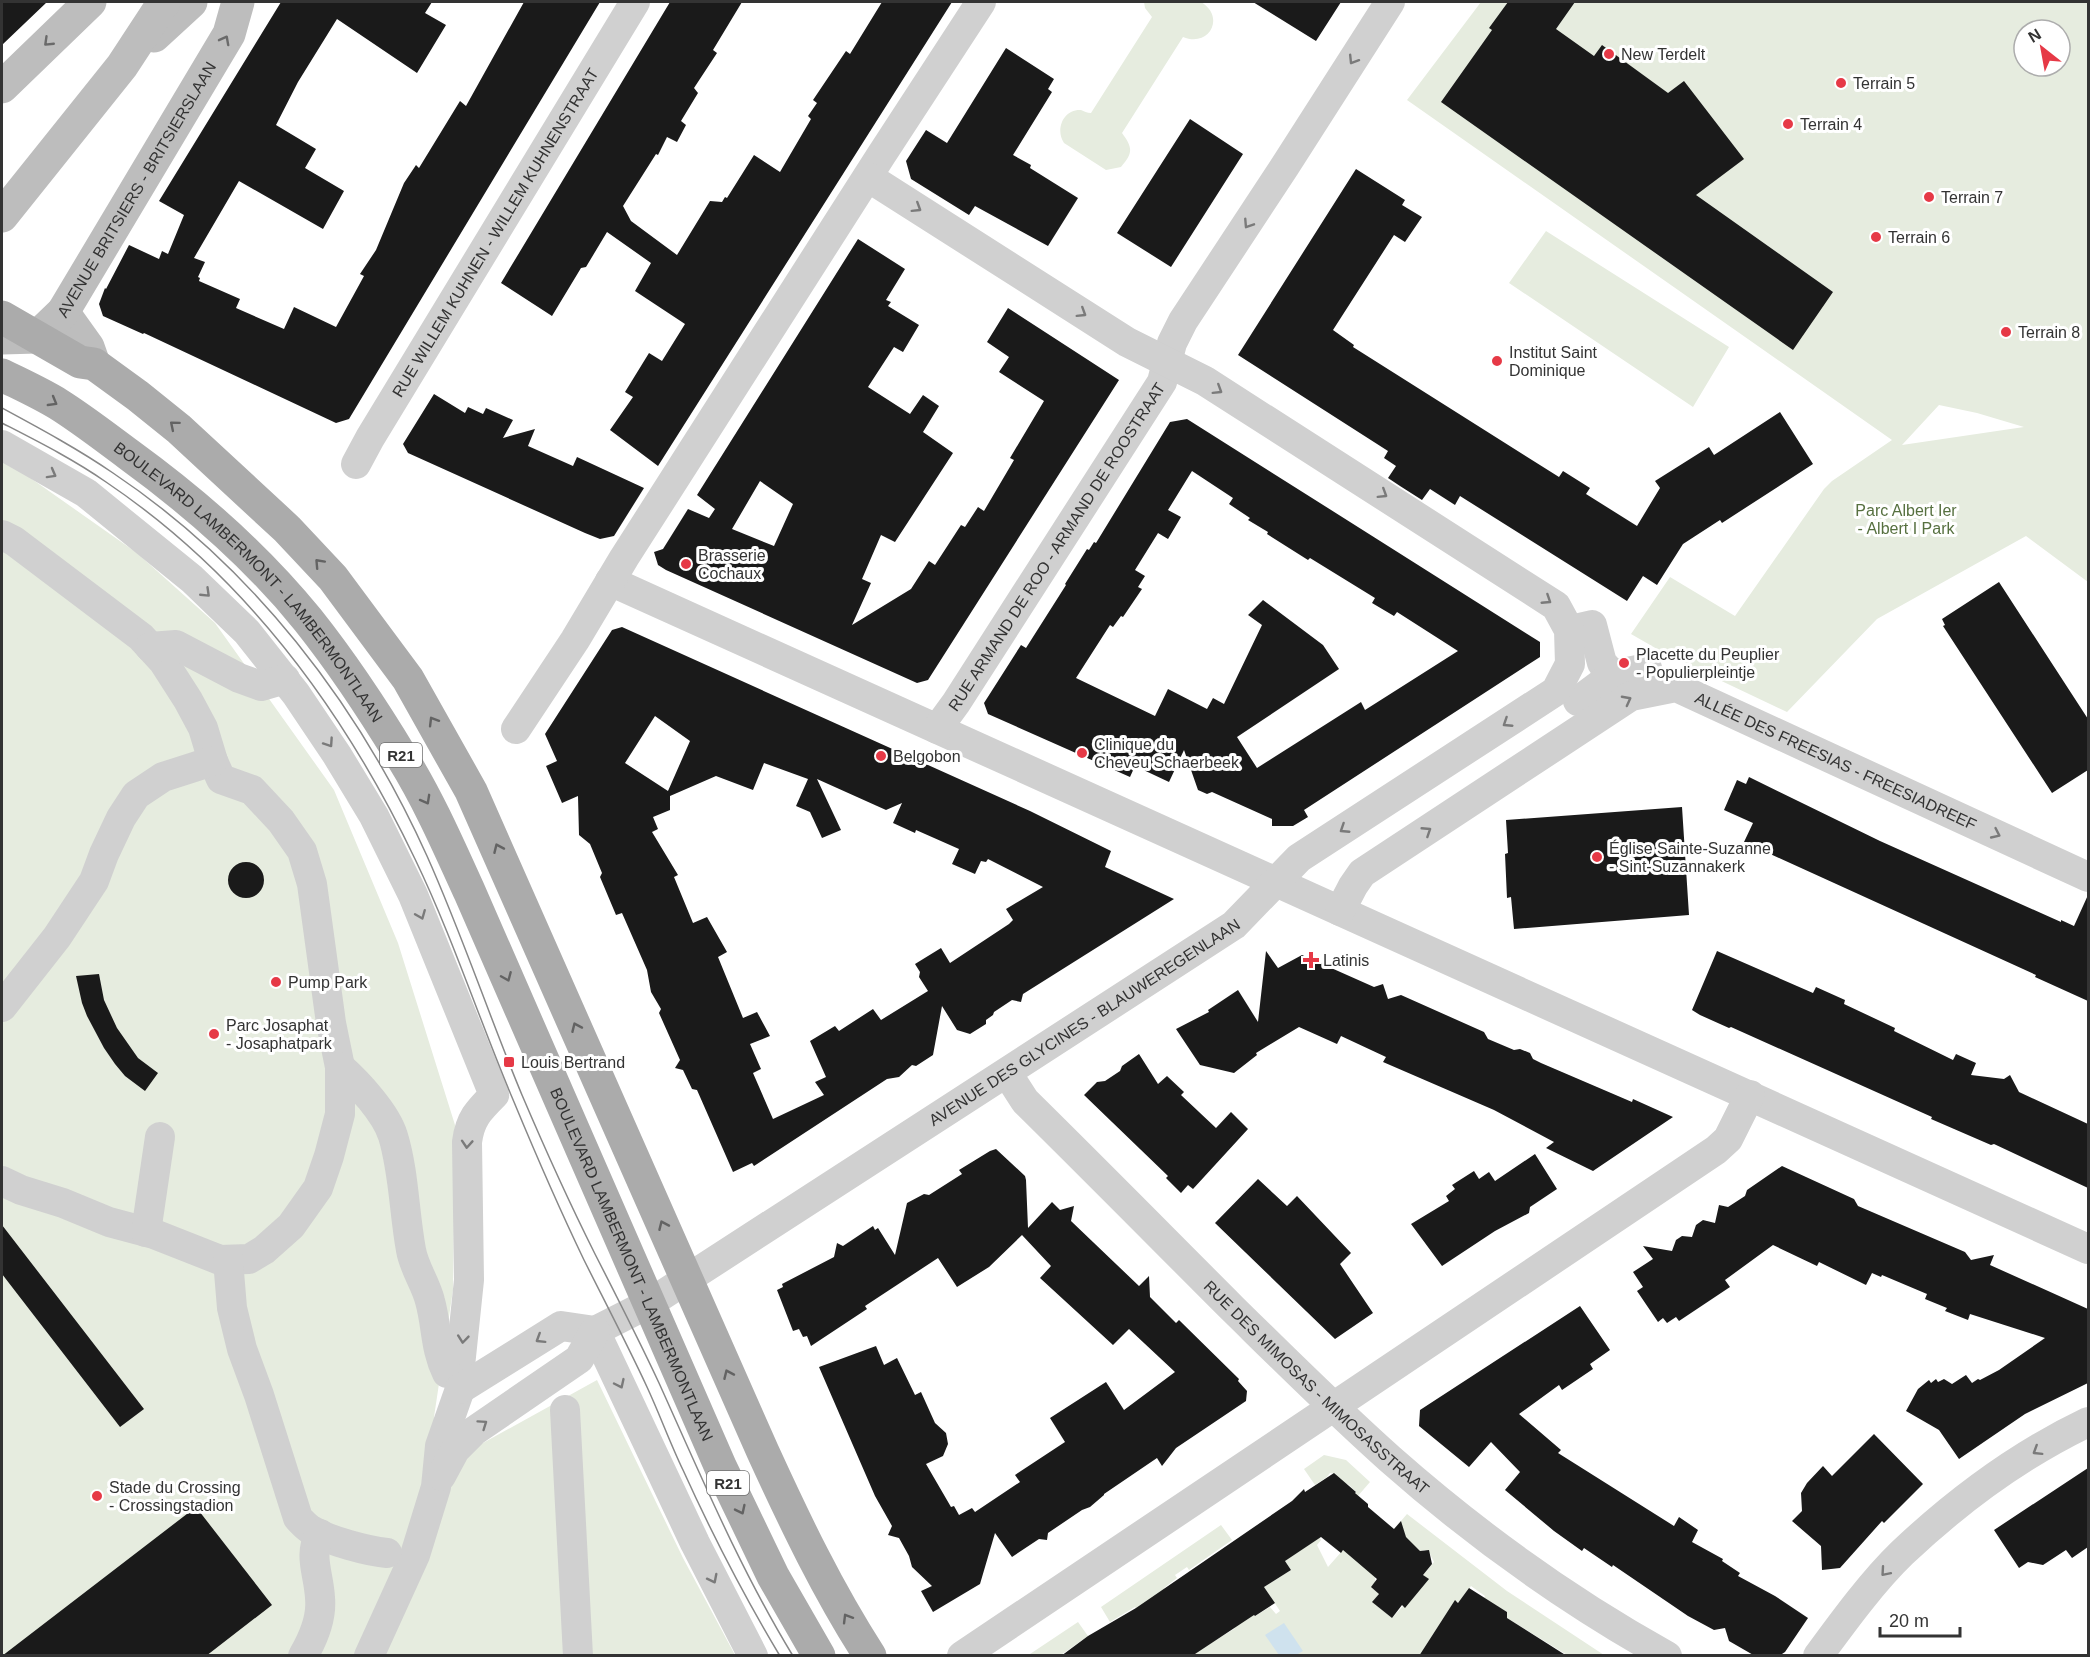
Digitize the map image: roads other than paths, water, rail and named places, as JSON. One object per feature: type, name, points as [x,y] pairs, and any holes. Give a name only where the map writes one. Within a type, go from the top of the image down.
[{"type":"main road","name":"R21","points":[[2,317],[80,362],[94,364],[179,429],[287,529],[333,578],[408,679],[471,790],[805,1543],[870,1656]]},
{"type":"main road","name":"BOULEVARD LAMBERMONT - LAMBERMONTLAAN","points":[[2,375],[66,409],[161,478],[203,512],[270,578],[306,618],[337,658],[404,760],[470,892],[721,1468],[773,1576],[819,1656]]},
{"type":"street","points":[[2,87],[90,2]]},
{"type":"street","points":[[2,216],[122,66],[164,2]]},
{"type":"street","points":[[122,66],[190,2]]},
{"type":"street","name":"AVENUE BRITSIERS - BRITSIERSLAAN","points":[[38,337],[63,312],[229,34],[238,2]]},
{"type":"street","name":"RUE WILLEM KUHNEN - WILLEM KUHNENSTRAAT","points":[[356,464],[635,2]]},
{"type":"street","points":[[516,729],[981,2]]},
{"type":"street","name":"RUE ARMAND DE ROO - ARMAND DE ROOSTRAAT","points":[[937,729],[1162,382],[1172,343],[1183,321],[1286,166],[1390,2]]},
{"type":"street","points":[[868,177],[1127,342],[1205,381],[1556,606],[1569,630],[1572,706]]},
{"type":"street","points":[[63,312],[88,347],[94,364]]},
{"type":"street","points":[[2,338],[38,337]]},
{"type":"street","name":"BOULEVARD LAMBERMONT - LAMBERMONTLAAN","points":[[2,445],[86,493],[192,579],[247,632],[285,679],[337,755],[374,816],[413,895],[494,1095],[479,1110],[469,1126],[467,1142],[469,1280],[460,1366],[454,1381]]},
{"type":"street","points":[[2,536],[14,541],[141,637],[163,661],[188,700],[203,728],[221,779],[252,790],[281,821],[302,851],[312,884],[321,957],[340,1067],[340,1114],[318,1188],[305,1210],[291,1226],[264,1250],[249,1259],[220,1260],[146,1232],[109,1222],[2,1180]]},
{"type":"street","points":[[610,582],[1220,855],[1276,883],[2088,1249]]},
{"type":"street","points":[[1598,633],[1602,663],[1613,675]]},
{"type":"street","points":[[150,647],[176,645],[239,678],[261,686],[285,679]]},
{"type":"street","points":[[1340,911],[1362,873],[1460,810],[1572,706],[1613,675],[1647,668],[1648,678]]},
{"type":"street","name":"ALLÉE DES FREESIAS - FREESIADREEF","points":[[1572,706],[1676,687],[2088,877]]},
{"type":"street","name":"AVENUE DES GLYCINES - BLAUWEREGENLAAN","points":[[595,1331],[650,1303],[1234,925],[1299,858],[1572,706]]},
{"type":"street","points":[[2,1007],[70,925],[94,881],[121,818],[136,795],[163,777],[213,761]]},
{"type":"street","points":[[340,1067],[369,1097],[393,1134],[406,1206],[411,1252],[430,1300],[439,1357],[454,1381],[440,1446],[436,1487]]},
{"type":"street","name":"RUE DES MIMOSAS - MIMOSASSTRAAT","points":[[1007,1073],[1025,1101],[1334,1406],[1407,1473],[1466,1522],[1537,1575],[1621,1630],[1667,1656]]},
{"type":"street","points":[[962,1656],[1716,1150],[1728,1138],[1750,1095]]},
{"type":"street","points":[[146,1232],[160,1137]]},
{"type":"street","points":[[228,1260],[232,1308],[242,1349],[298,1518],[311,1530],[320,1534],[373,1551],[387,1553]]},
{"type":"street","points":[[454,1381],[561,1326],[595,1331]]},
{"type":"street","points":[[369,1656],[414,1556],[436,1487],[455,1450],[474,1431],[579,1359],[595,1331]]},
{"type":"street","points":[[595,1331],[695,1543],[753,1656]]},
{"type":"street","points":[[565,1410],[578,1656]]},
{"type":"street","points":[[1818,1656],[1849,1614],[1900,1554],[1955,1507],[2011,1467],[2088,1422]]},
{"type":"street","points":[[303,1656],[318,1624],[321,1601],[313,1556],[315,1543],[320,1534]]},
{"type":"water","points":[[1284,1623],[1303,1651],[1296,1655],[1279,1655],[1265,1635]]},
{"type":"tram line","points":[[2,408],[113,473],[164,510],[211,551],[255,595],[296,642],[334,692],[368,745],[399,799],[427,856],[548,1155],[651,1367],[738,1556],[793,1656]]},
{"type":"tram line","points":[[2,423],[68,458],[106,482],[156,519],[203,559],[286,649],[356,750],[387,804],[429,889],[514,1102],[575,1240],[652,1397],[678,1460],[717,1541],[780,1656]]},
{"type":"place","name":"New Terdelt","points":[[1609,54]]},
{"type":"place","name":"Terrain 5","points":[[1841,83]]},
{"type":"place","name":"Terrain 4","points":[[1788,124]]},
{"type":"place","name":"Terrain 7","points":[[1929,197]]},
{"type":"place","name":"Terrain 6","points":[[1876,237]]},
{"type":"place","name":"Terrain 8","points":[[2006,332]]},
{"type":"place","name":"Institut Saint Dominique","points":[[1497,361]]},
{"type":"place","name":"Brasserie Cochaux","points":[[686,564]]},
{"type":"place","name":"Placette du Peuplier - Populierpleintje","points":[[1624,663]]},
{"type":"place","name":"Clinique du Cheveu Schaerbeek","points":[[1082,753]]},
{"type":"place","name":"Belgobon","points":[[881,756]]},
{"type":"place","name":"Église Sainte-Suzanne - Sint-Suzannakerk","points":[[1597,857]]},
{"type":"place","name":"Latinis","points":[[1311,960]]},
{"type":"place","name":"Pump Park","points":[[276,982]]},
{"type":"place","name":"Parc Josaphat - Josaphatpark","points":[[214,1034]]},
{"type":"place","name":"Louis Bertrand","points":[[509,1062]]},
{"type":"place","name":"Stade du Crossing - Crossingstadion","points":[[97,1496]]},
{"type":"park label","name":"Parc Albert Ier - Albert I Park","points":[[1906,519]]}]
